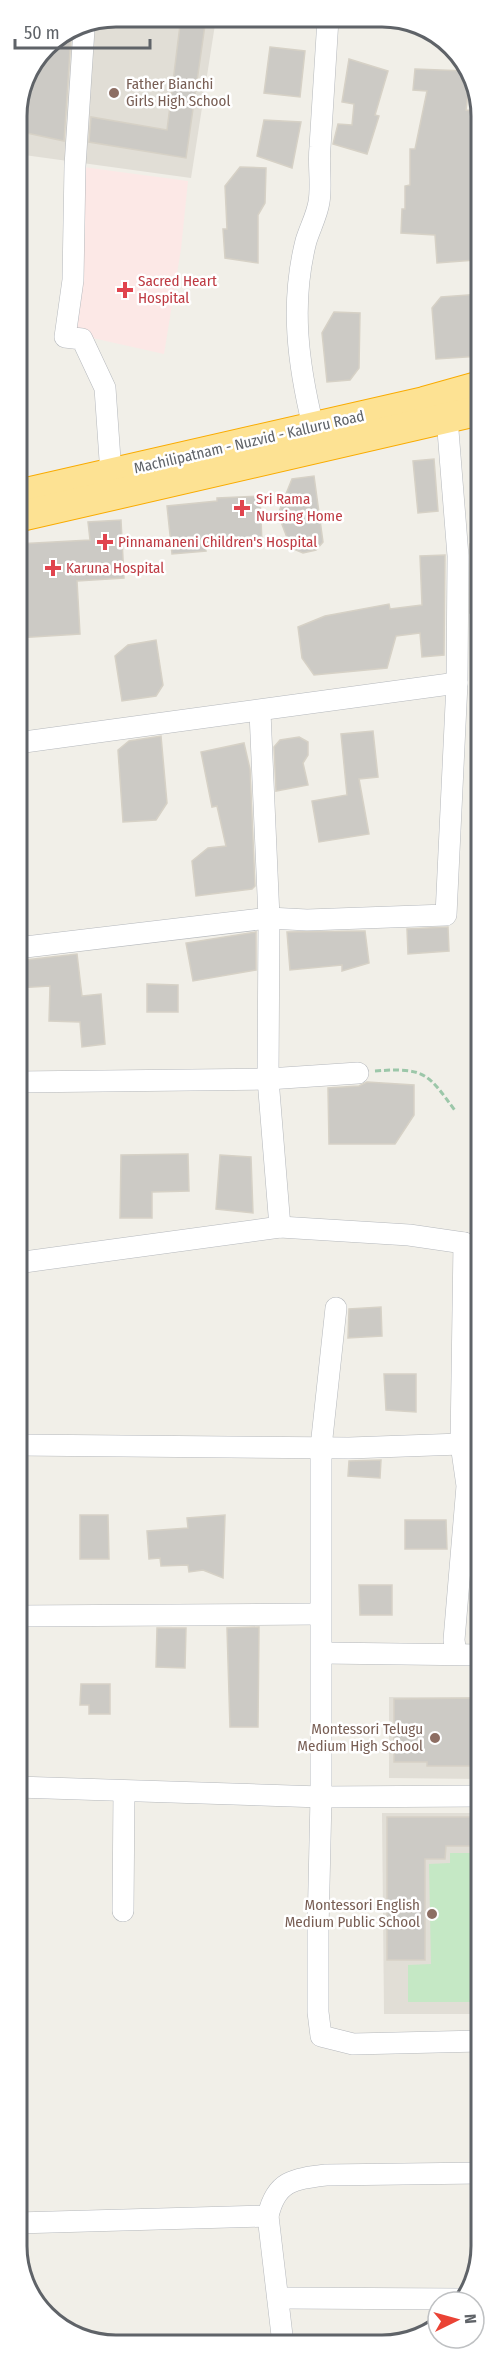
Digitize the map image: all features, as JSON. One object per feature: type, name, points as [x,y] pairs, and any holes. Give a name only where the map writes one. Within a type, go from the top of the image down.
[{"type":"highway","name":"Machilipatnam - Nuzvid - Kalluru Road","points":[[27,514],[109,485],[313,426],[424,402],[471,389]]},
{"type":"highway","name":"Machilipatnam - Nuzvid - Kalluru Road","points":[[27,494],[109,485],[471,412]]},
{"type":"street","points":[[313,426],[302,381],[296,326],[299,284],[306,241],[319,202],[319,149],[325,94],[328,27]]},
{"type":"street","points":[[84,33],[75,166],[73,280],[65,337],[82,339],[105,388],[109,485]]},
{"type":"street","points":[[27,947],[269,918],[307,920],[446,915],[457,684],[458,556],[447,418]]},
{"type":"street","points":[[27,742],[457,684]]},
{"type":"street","points":[[260,712],[269,918],[268,1078],[280,1227]]},
{"type":"street","points":[[27,1082],[268,1078],[358,1073]]},
{"type":"street","points":[[27,1262],[280,1227],[409,1235],[471,1246]]},
{"type":"street","points":[[456,1654],[454,1640],[467,1486],[461,1444],[471,1264]]},
{"type":"street","points":[[336,1308],[321,1447],[320,1614],[322,1653],[318,1930],[318,2012],[321,2036],[353,2044],[471,2041]]},
{"type":"street","points":[[27,1445],[321,1447],[461,1444]]},
{"type":"street","points":[[27,1616],[320,1614]]},
{"type":"street","points":[[322,1653],[471,1655]]},
{"type":"street","points":[[27,1786],[321,1797],[471,1796]]},
{"type":"street","points":[[123,1911],[124,1791]]},
{"type":"street","points":[[282,2335],[267,2216],[273,2197],[280,2187],[307,2177],[471,2173]]},
{"type":"street","points":[[27,2223],[267,2216]]},
{"type":"street","points":[[278,2298],[426,2299]]},
{"type":"path","points":[[358,1073],[399,1070],[428,1077],[440,1088],[456,1112]]},
{"type":"shaded area","name":"Father Bianchi Girls High School","points":[[215,27],[191,178],[27,155],[27,110],[30,93],[45,62],[66,42],[98,29]]},
{"type":"shaded area","name":"Sacred Heart Hospital","points":[[75,166],[188,181],[181,249],[164,354],[70,333],[85,232],[67,229]]},
{"type":"shaded area","name":"Montessori Telugu Medium High School","points":[[389,1697],[471,1697],[471,1779],[389,1778]]},
{"type":"shaded area","name":"Montessori English Medium Public School","points":[[382,1813],[471,1813],[471,2014],[384,2014]]},
{"type":"green space","points":[[450,1853],[471,1853],[471,2002],[408,2002],[408,1965],[431,1964],[429,1864],[450,1863]]},
{"type":"building","points":[[180,27],[205,27],[186,158],[89,142],[91,117],[167,130]]},
{"type":"building","points":[[71,40],[64,141],[27,133],[27,110],[36,77],[45,62]]},
{"type":"building","points":[[270,47],[305,51],[300,97],[264,93]]},
{"type":"building","points":[[349,59],[388,71],[375,115],[379,116],[367,154],[333,144],[338,124],[352,125],[354,104],[342,102]]},
{"type":"building","points":[[415,69],[459,71],[468,93],[466,110],[471,111],[471,116],[471,260],[437,263],[435,235],[401,233],[402,209],[405,209],[405,186],[410,185],[410,149],[415,149],[427,91],[413,90]]},
{"type":"building","points":[[264,120],[301,122],[292,168],[257,156]]},
{"type":"building","points":[[240,167],[266,168],[265,203],[258,215],[258,263],[225,258],[223,229],[227,229],[225,186]]},
{"type":"building","points":[[471,295],[471,357],[436,359],[432,308],[441,297]]},
{"type":"building","points":[[334,312],[360,313],[359,368],[350,380],[327,382],[322,333]]},
{"type":"building","points":[[434,459],[438,511],[418,513],[413,461]]},
{"type":"building","points":[[314,476],[323,542],[316,550],[303,553],[291,548],[278,514],[292,479]]},
{"type":"building","points":[[260,496],[262,543],[205,545],[206,551],[172,554],[167,506],[217,501],[217,498]]},
{"type":"building","points":[[121,520],[124,578],[77,581],[80,634],[27,637],[27,543],[90,540],[88,522]]},
{"type":"building","points":[[471,544],[471,613],[470,613]]},
{"type":"building","points":[[445,555],[444,655],[422,657],[420,633],[396,636],[387,668],[314,675],[302,658],[298,627],[325,616],[389,604],[390,609],[422,605],[420,556]]},
{"type":"building","points":[[156,640],[163,685],[156,696],[122,701],[115,656],[128,645]]},
{"type":"building","points":[[373,731],[378,777],[359,779],[369,834],[319,842],[312,801],[347,795],[341,734]]},
{"type":"building","points":[[161,736],[167,803],[156,820],[123,822],[118,750],[129,741]]},
{"type":"building","points":[[299,737],[308,742],[308,755],[303,763],[308,785],[276,791],[274,747],[280,740]]},
{"type":"building","points":[[244,743],[250,769],[255,886],[252,889],[196,896],[192,861],[208,848],[226,846],[217,806],[212,807],[201,752]]},
{"type":"building","points":[[448,927],[449,951],[408,954],[407,929]]},
{"type":"building","points":[[365,931],[369,963],[342,971],[342,965],[290,970],[287,932]]},
{"type":"building","points":[[256,932],[256,970],[193,981],[186,943]]},
{"type":"building","points":[[77,954],[82,996],[101,994],[105,1044],[82,1047],[80,1022],[49,1021],[50,986],[27,987],[27,960]]},
{"type":"building","points":[[147,984],[178,985],[178,1012],[147,1012]]},
{"type":"building","points":[[367,1082],[414,1085],[414,1115],[395,1144],[329,1144],[328,1088],[359,1086]]},
{"type":"building","points":[[188,1154],[189,1191],[152,1192],[152,1218],[120,1218],[121,1155]]},
{"type":"building","points":[[220,1155],[251,1157],[253,1213],[216,1209]]},
{"type":"building","points":[[381,1307],[382,1336],[348,1338],[349,1309]]},
{"type":"building","points":[[384,1374],[416,1374],[416,1412],[386,1410]]},
{"type":"building","points":[[381,1460],[380,1478],[348,1476],[349,1461]]},
{"type":"building","points":[[80,1515],[108,1515],[109,1559],[80,1559]]},
{"type":"building","points":[[225,1515],[223,1578],[203,1570],[189,1572],[188,1565],[161,1566],[160,1558],[149,1559],[147,1531],[188,1528],[187,1518]]},
{"type":"building","points":[[405,1520],[446,1520],[447,1549],[405,1549]]},
{"type":"building","points":[[359,1585],[392,1585],[392,1615],[360,1615]]},
{"type":"building","points":[[259,1627],[258,1727],[230,1727],[227,1628]]},
{"type":"building","points":[[157,1628],[186,1628],[185,1668],[156,1667]]},
{"type":"building","points":[[81,1684],[110,1684],[110,1714],[89,1714],[89,1705],[80,1705]]},
{"type":"building","name":"Montessori Telugu Medium High School","points":[[471,1698],[471,1766],[427,1766],[427,1762],[394,1762],[394,1699]]},
{"type":"building","points":[[387,1817],[471,1817],[471,1846],[446,1846],[445,1859],[425,1859],[425,1960],[387,1960]]},
{"type":"place","name":"Father Bianchi Girls High School","points":[[114,93]]},
{"type":"place","name":"Sacred Heart Hospital","points":[[125,290]]},
{"type":"place","name":"Sri Rama Nursing Home","points":[[242,508]]},
{"type":"place","name":"Pinnamaneni Children's Hospital","points":[[105,542]]},
{"type":"place","name":"Karuna Hospital","points":[[53,568]]},
{"type":"place","name":"Montessori Telugu Medium High School","points":[[435,1738]]},
{"type":"place","name":"Montessori English Medium Public School","points":[[432,1914]]}]
